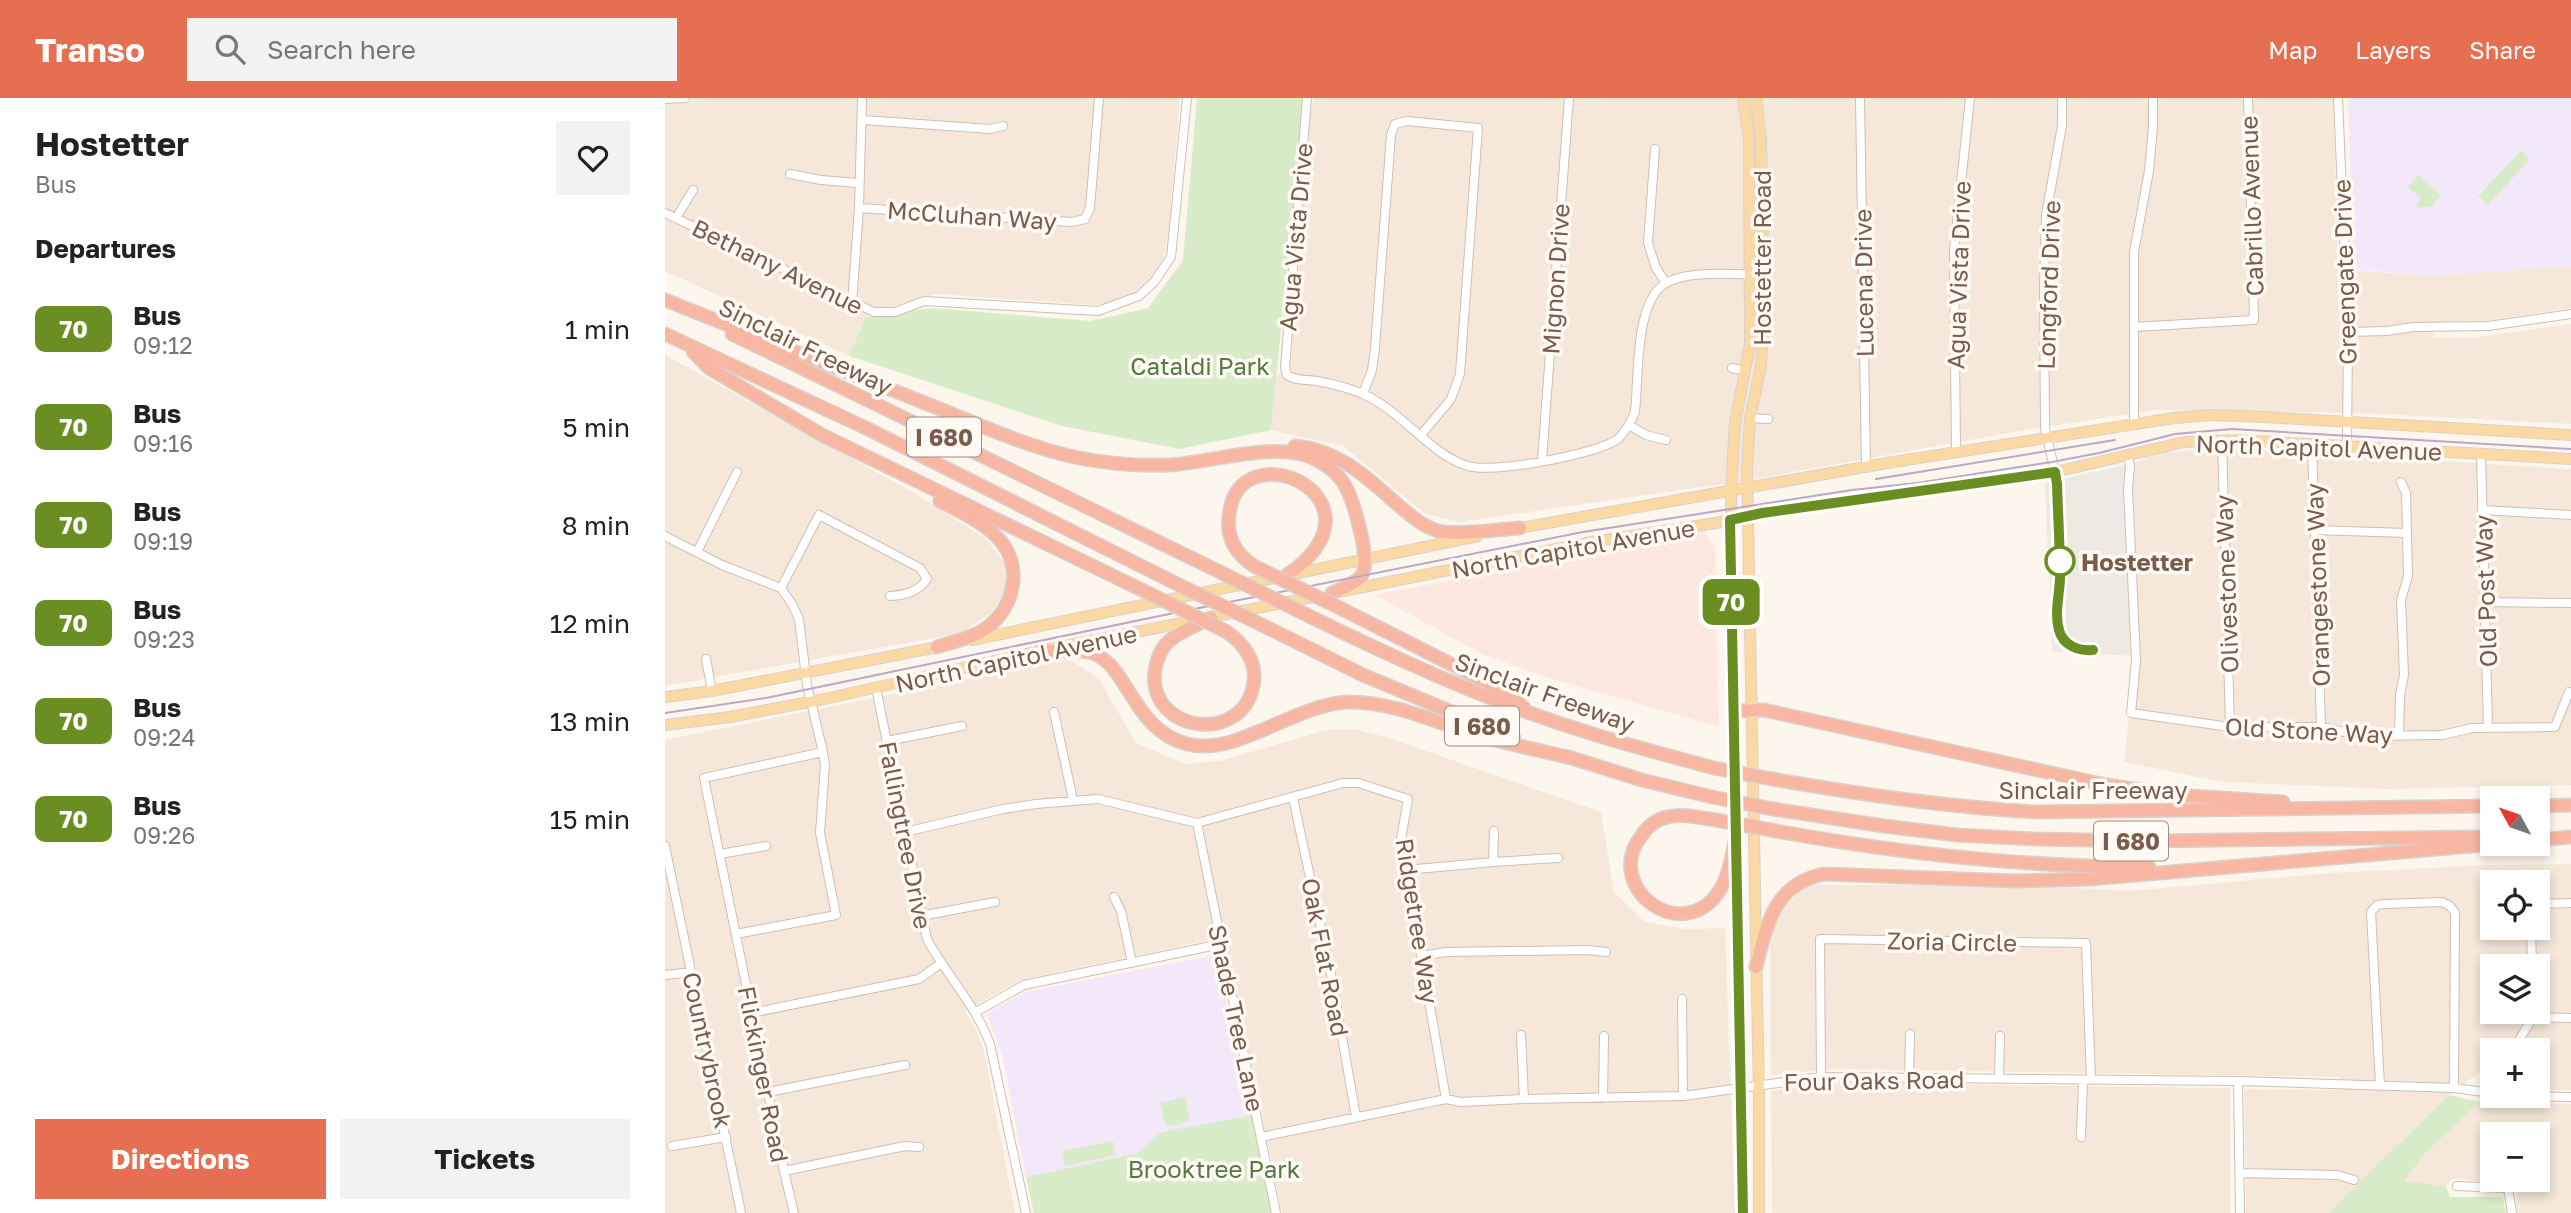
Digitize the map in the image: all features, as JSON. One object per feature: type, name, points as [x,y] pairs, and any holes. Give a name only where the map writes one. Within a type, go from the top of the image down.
[{"type":"highway","points":[[665,300],[851,375],[1062,454],[1099,462],[1135,465],[1188,463],[1253,454],[1286,446],[1317,449],[1337,457],[1363,474],[1420,523],[1436,530],[1450,533],[1520,528]]},
{"type":"highway","name":"Sinclair Freeway","points":[[665,300],[1423,670],[1527,711],[1646,750],[1714,768],[1772,779],[1960,808],[2035,812],[2480,806]]},
{"type":"highway","name":"Sinclair Freeway","points":[[665,334],[866,428],[1363,675],[1433,706],[1572,758],[1642,780],[1773,809],[1908,829],[2035,839],[2157,841],[2480,837]]},
{"type":"highway","points":[[685,344],[709,368],[822,435],[890,469],[1140,589],[1227,632],[1245,649],[1253,666],[1254,684],[1247,702],[1234,716],[1218,724],[1199,725],[1182,720],[1167,708],[1158,692],[1155,675],[1158,658],[1167,642],[1211,618]]},
{"type":"highway","points":[[1253,454],[1296,453],[1314,458],[1337,474],[1351,498],[1365,559],[1364,570],[1360,578],[1332,593]]},
{"type":"highway","points":[[890,469],[987,530],[1003,545],[1011,564],[1013,584],[1002,612],[974,635],[937,647]]},
{"type":"highway","points":[[1287,575],[1304,563],[1318,547],[1325,519],[1323,509],[1315,493],[1301,481],[1285,475],[1265,475],[1246,484],[1230,508],[1228,528],[1239,554],[1254,566],[1510,694],[1527,711]]},
{"type":"highway","points":[[1040,650],[1096,654],[1110,666],[1151,722],[1164,734],[1188,744],[1217,745],[1314,708],[1360,702],[1395,708],[1489,739],[1572,758]]},
{"type":"highway","points":[[1734,711],[1764,710],[2106,785],[2175,795],[2385,808]]},
{"type":"highway","points":[[2550,806],[2571,805]]},
{"type":"highway","points":[[1737,837],[1724,882],[1705,905],[1689,913],[1673,914],[1651,905],[1638,891],[1631,870],[1633,850],[1643,832],[1660,819],[1669,816],[1716,820],[1888,850],[2016,863],[2156,867],[2286,862]]},
{"type":"highway","points":[[2550,837],[2571,836]]},
{"type":"highway","points":[[1756,967],[1775,907],[1792,888],[1816,876],[1833,874],[2055,880],[2480,845]]},
{"type":"main road","name":"Hostetter Road","points":[[1743,98],[1749,139],[1749,344],[1735,423],[1730,520],[1743,1213]]},
{"type":"main road","name":"Hostetter Road","points":[[1756,98],[1761,139],[1763,346],[1747,461],[1759,1213]]},
{"type":"main road","name":"North Capitol Avenue","points":[[665,697],[712,691],[937,647],[1520,528],[1731,490],[2174,418],[2212,415],[2571,435]]},
{"type":"main road","name":"North Capitol Avenue","points":[[665,725],[730,717],[811,702],[1040,650],[1592,542],[1748,518],[1762,513],[2055,472],[2184,442],[2223,440],[2571,459]]},
{"type":"street","points":[[665,99],[685,98]]},
{"type":"street","points":[[852,303],[863,98]]},
{"type":"street","name":"McCluhan Way","points":[[859,208],[1072,222],[1084,219],[1090,208],[1099,98]]},
{"type":"street","name":"Bethany Avenue","points":[[665,213],[874,312],[895,312],[924,302],[1098,311],[1139,296],[1154,282],[1171,257],[1187,98]]},
{"type":"street","name":"Agua Vista Drive","points":[[1307,98],[1285,366],[1287,375],[1293,379],[1317,381],[1363,394]]},
{"type":"street","name":"Mignon Drive","points":[[1542,460],[1569,98]]},
{"type":"street","name":"Lucena Drive","points":[[1860,98],[1866,468]]},
{"type":"street","name":"Agua Vista Drive","points":[[1956,453],[1954,250],[1969,98]]},
{"type":"street","name":"Longford Drive","points":[[2055,472],[2045,428],[2044,313],[2046,215],[2062,126],[2062,98]]},
{"type":"street","points":[[2134,425],[2134,252],[2149,171],[2153,98]]},
{"type":"street","name":"Cabrillo Avenue","points":[[2134,327],[2254,320],[2248,98]]},
{"type":"street","name":"Greengate Drive","points":[[2338,98],[2348,332],[2347,446]]},
{"type":"street","points":[[863,120],[990,129],[1003,126]]},
{"type":"street","points":[[1421,435],[1451,399],[1460,374],[1478,128],[1406,121],[1395,124],[1391,135],[1373,370],[1363,394],[1396,414],[1444,455],[1469,467],[1496,469],[1595,450],[1617,439],[1629,425],[1635,412],[1643,317],[1651,297],[1666,283],[1699,274],[1763,275]]},
{"type":"street","points":[[1655,149],[1648,243],[1656,268],[1666,283]]},
{"type":"street","points":[[790,174],[858,183]]},
{"type":"street","points":[[676,218],[693,190]]},
{"type":"street","points":[[2348,332],[2413,327],[2488,327],[2571,314]]},
{"type":"street","name":"Hostetter Road","points":[[1732,368],[1746,371]]},
{"type":"street","points":[[1751,418],[1768,419]]},
{"type":"street","points":[[1629,425],[1646,435],[1666,440]]},
{"type":"street","name":"Olivestone Way","points":[[2223,440],[2230,727]]},
{"type":"street","name":"Orangestone Way","points":[[2312,444],[2321,727]]},
{"type":"street","name":"Old Post Way","points":[[2481,454],[2488,728]]},
{"type":"street","name":"Old Stone Way","points":[[2128,456],[2136,660],[2131,713],[2230,727],[2321,727],[2363,736],[2442,735],[2472,728],[2555,727],[2569,692]]},
{"type":"street","points":[[697,552],[737,472]]},
{"type":"street","points":[[2399,735],[2400,695],[2404,675],[2401,600],[2408,576],[2406,493],[2401,482]]},
{"type":"street","points":[[2482,510],[2571,515]]},
{"type":"street","points":[[781,588],[819,515],[920,568],[927,579],[921,588],[906,595],[890,596]]},
{"type":"street","points":[[2314,530],[2407,533]]},
{"type":"street","points":[[665,536],[781,588],[799,619],[805,673],[823,752],[820,833],[837,915],[736,934]]},
{"type":"street","points":[[2485,602],[2571,603]]},
{"type":"street","points":[[706,659],[712,691]]},
{"type":"street","name":"Fallingtree Drive","points":[[876,688],[927,939],[940,964],[975,1012],[990,1044],[1025,1213]]},
{"type":"street","points":[[1054,712],[1073,800]]},
{"type":"street","points":[[887,741],[962,726]]},
{"type":"street","name":"Flickinger Road","points":[[794,1213],[704,778],[823,752]]},
{"type":"street","name":"Ridgetree Way","points":[[905,832],[1003,809],[1073,800],[1113,801],[1197,823],[1343,783],[1358,783],[1408,799],[1401,839],[1446,1099]]},
{"type":"street","name":"Oak Flat Road","points":[[1293,798],[1332,979],[1356,1117]]},
{"type":"street","name":"Shade Tree Lane","points":[[1197,823],[1276,1213]]},
{"type":"street","points":[[1493,862],[1494,831]]},
{"type":"street","points":[[720,854],[766,845]]},
{"type":"street","name":"Countrybrook","points":[[665,846],[741,1213]]},
{"type":"street","points":[[1406,870],[1557,859]]},
{"type":"street","points":[[1114,897],[1121,911],[1132,963]]},
{"type":"street","points":[[921,916],[995,902]]},
{"type":"street","points":[[2380,1086],[2371,912],[2377,905],[2384,904],[2442,902],[2450,906],[2455,913],[2453,1088]]},
{"type":"street","points":[[2550,904],[2571,903]]},
{"type":"street","name":"Zoria Circle","points":[[1821,1077],[1820,939],[2086,943],[2087,1080]]},
{"type":"street","points":[[975,1012],[1024,985],[1221,944]]},
{"type":"street","points":[[1422,956],[1446,952],[1588,950],[1606,953]]},
{"type":"street","points":[[751,1013],[919,979],[940,964]]},
{"type":"street","points":[[665,975],[692,972]]},
{"type":"street","points":[[1682,999],[1683,1097]]},
{"type":"street","points":[[2550,1016],[2571,1018]]},
{"type":"street","points":[[1909,1076],[1910,1034]]},
{"type":"street","points":[[1521,1035],[1524,1099]]},
{"type":"street","points":[[1603,1098],[1604,1036]]},
{"type":"street","points":[[1999,1078],[2000,1036]]},
{"type":"street","points":[[768,1092],[905,1065]]},
{"type":"street","name":"Four Oaks Road","points":[[1261,1137],[1446,1099],[1461,1102],[1683,1097],[1821,1077],[2238,1081],[2453,1088],[2480,1091]]},
{"type":"street","points":[[2081,1137],[2087,1080]]},
{"type":"street","points":[[2238,1081],[2240,1213]]},
{"type":"street","points":[[2550,1097],[2571,1097]]},
{"type":"street","points":[[672,1146],[726,1137]]},
{"type":"street","points":[[784,1171],[905,1146],[919,1147]]},
{"type":"street","points":[[2239,1173],[2338,1175],[2354,1180]]},
{"type":"street","points":[[2457,1186],[2508,1188],[2512,1213]]},
{"type":"shaded area","points":[[665,98],[1180,98],[1168,239],[1162,262],[1149,280],[1136,291],[1121,300],[1095,305],[936,294],[890,307],[874,307],[866,317],[849,356],[665,271]]},
{"type":"shaded area","points":[[1314,98],[2333,98],[2339,269],[2428,276],[2571,266],[2571,308],[2485,321],[2434,322],[2433,338],[2471,338],[2571,324],[2571,424],[2362,413],[2155,410],[2025,430],[1755,479],[1460,522],[1425,514],[1343,446],[1271,430],[1276,378],[1291,360],[1309,116]]},
{"type":"shaded area","points":[[2348,98],[2571,98],[2571,266],[2428,276],[2354,269]]},
{"type":"shaded area","points":[[665,355],[918,495],[986,539],[1004,562],[1006,590],[992,612],[961,633],[665,686]]},
{"type":"shaded area","points":[[2240,449],[2571,469],[2571,785],[2386,789],[2222,782],[2124,762],[2136,656],[2137,462],[2156,452]]},
{"type":"shaded area","points":[[2137,462],[2136,656],[2052,652],[2045,483]]},
{"type":"shaded area","points":[[1705,531],[1715,548],[1719,727],[1549,678],[1482,654],[1375,595]]},
{"type":"shaded area","points":[[1068,659],[1099,679],[1136,743],[1185,764],[1220,761],[1326,730],[1358,730],[1386,737],[1601,812],[1614,892],[1645,922],[1685,929],[1725,928],[1735,1213],[1282,1213],[1225,937],[1023,979],[965,1011],[976,1029],[984,1051],[1015,1213],[665,1213],[665,740]]},
{"type":"shaded area","points":[[2571,864],[2571,1090],[2550,1091],[2550,1038],[2480,1038],[2480,1072],[2449,1095],[2328,1213],[2246,1213],[2244,1089],[2338,1090],[2339,1077],[1838,1069],[1771,1075],[1770,937],[1780,911],[1807,885],[2017,885],[2130,891],[2331,873]]},
{"type":"shaded area","points":[[1215,955],[1253,1115],[1161,1132],[1139,1153],[1026,1177],[1002,1055],[987,1014],[1025,992]]},
{"type":"shaded area","points":[[1834,1083],[2230,1088],[2230,1213],[1772,1213],[1771,1091]]},
{"type":"shaded area","points":[[2479,1102],[2480,1108],[2550,1108],[2550,1104],[2571,1104],[2571,1213],[2517,1213],[2518,1192],[2550,1192],[2550,1122],[2480,1122],[2480,1181],[2452,1179],[2446,1186],[2403,1181],[2422,1157]]},
{"type":"green space","name":"Cataldi Park","points":[[1197,98],[1304,98],[1271,430],[1179,449],[1062,426],[849,356],[866,317],[931,308],[1090,321],[1148,308],[1183,260]]},
{"type":"green space","points":[[2521,151],[2530,159],[2488,205],[2478,196]]},
{"type":"green space","points":[[2418,175],[2441,195],[2431,207],[2419,208],[2416,205],[2421,199],[2408,187]]},
{"type":"green space","points":[[2449,1095],[2479,1102],[2422,1157],[2404,1181],[2446,1186],[2450,1197],[2503,1197],[2506,1213],[2328,1213]]},
{"type":"green space","points":[[1185,1097],[1190,1121],[1166,1127],[1160,1103]]},
{"type":"green space","name":"Brooktree Park","points":[[1253,1115],[1271,1213],[1034,1213],[1026,1177],[1138,1153],[1161,1132]]},
{"type":"green space","points":[[1113,1141],[1116,1155],[1065,1166],[1062,1151]]},
{"type":"tram line","points":[[665,713],[766,698],[1583,532],[2052,462],[2175,434],[2232,429],[2571,449]]},
{"type":"tram line","points":[[1876,479],[2115,440]]},
{"type":"bus line","name":"70","points":[[1743,1213],[1730,520],[1762,513],[2055,472],[2060,580],[2058,629],[2062,637],[2076,649],[2093,650]]},
{"type":"place","name":"Hostetter","points":[[2060,561]]}]
